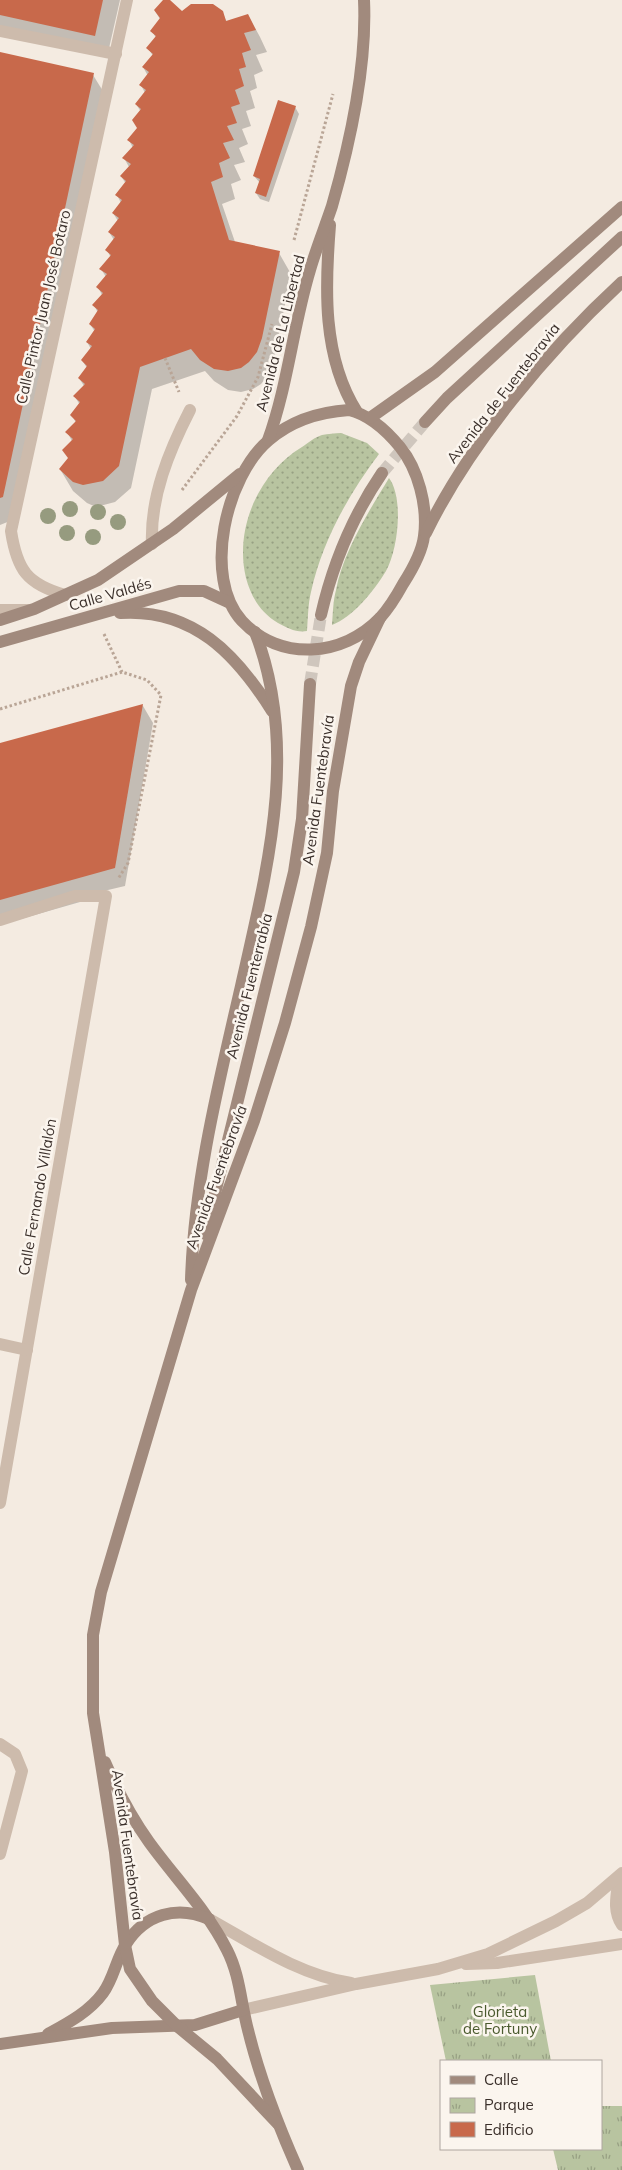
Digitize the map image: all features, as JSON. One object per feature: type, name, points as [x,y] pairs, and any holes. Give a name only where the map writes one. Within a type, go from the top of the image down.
[{"type":"main road","name":"Avenida de La Libertad","points":[[268,440],[279,410],[289,353],[310,270],[332,204],[360,77],[364,44],[364,0]]},
{"type":"main road","name":"Avenida de La Libertad","points":[[332,204],[327,260],[328,322],[331,341],[344,386],[357,412]]},
{"type":"main road","points":[[370,418],[435,372],[622,206]]},
{"type":"main road","name":"Avenida de Fuentebravia","points":[[425,422],[454,392],[622,236]]},
{"type":"main road","name":"Avenida de Fuentebravia","points":[[424,536],[447,492],[490,431],[576,326],[622,282]]},
{"type":"main road","points":[[0,620],[65,596],[98,580],[152,544],[212,499],[246,469],[268,440],[292,423],[324,412],[349,410],[370,418],[406,454],[413,470],[424,508],[424,536],[412,569],[380,618],[360,634],[339,646],[324,649],[292,649],[272,643],[255,632],[244,623],[228,602],[221,566],[222,540],[233,496],[246,469]]},
{"type":"main road","points":[[321,615],[333,566],[367,494],[382,472]]},
{"type":"main road","name":"Calle Valdés","points":[[0,642],[179,591],[204,591],[228,602]]},
{"type":"main road","points":[[96,614],[150,613],[165,615],[185,624],[230,656],[250,676],[275,715]]},
{"type":"main road","name":"Avenida Fuentebravía","points":[[125,1945],[115,1852],[93,1712],[91,1671],[93,1635],[101,1592],[191,1290],[254,1121],[285,1023],[311,927],[327,853],[333,792],[349,694],[359,662],[380,618]]},
{"type":"main road","points":[[191,1290],[196,1209],[230,1034],[262,894],[276,812],[278,744],[275,715],[270,678],[255,632]]},
{"type":"main road","name":"Avenida Fuenterrabía","points":[[191,1290],[294,872],[302,819],[310,684]]},
{"type":"main road","name":"Avenida Fuentebravía","points":[[100,1748],[131,1815],[149,1842],[209,1919]]},
{"type":"main road","points":[[40,2038],[76,2019],[103,1994],[113,1977],[125,1945],[147,1921],[165,1913],[194,1912],[209,1919],[228,1951],[235,1968],[255,2057],[278,2124],[298,2170]]},
{"type":"main road","points":[[125,1945],[130,1969],[152,2001],[177,2026],[217,2059],[278,2124]]},
{"type":"main road","points":[[0,2044],[112,2028],[206,2023],[243,2010]]},
{"type":"street","name":"Calle Pintor Juan José Botaro","points":[[65,596],[33,583],[22,570],[6,528],[116,54],[126,0]]},
{"type":"street","points":[[0,31],[116,54]]},
{"type":"street","points":[[152,544],[151,523],[163,474],[175,439],[190,410]]},
{"type":"street","points":[[0,610],[29,610]]},
{"type":"street","points":[[0,920],[75,896],[106,896]]},
{"type":"street","name":"Calle Fernando Villalón","points":[[0,1503],[106,896]]},
{"type":"street","points":[[0,1344],[27,1350]]},
{"type":"street","points":[[0,1744],[15,1754],[22,1771],[0,1854]]},
{"type":"street","points":[[621,1875],[615,1908],[617,1918],[622,1925]]},
{"type":"street","points":[[243,2010],[356,1984],[456,1964],[488,1954],[556,1922],[587,1903],[621,1875]]},
{"type":"street","points":[[209,1919],[292,1965],[337,1981],[356,1984]]},
{"type":"street","points":[[456,1964],[497,1963],[622,1944]]},
{"type":"path","points":[[293,244],[333,93]]},
{"type":"path","points":[[179,494],[196,474],[237,416],[258,377],[273,320]]},
{"type":"path","points":[[165,358],[174,384]]},
{"type":"path","points":[[0,709],[122,672],[147,680],[160,695],[128,863],[106,896]]},
{"type":"green space","points":[[341,433],[367,443],[379,454],[347,502],[329,537],[311,592],[307,631],[296,631],[272,619],[258,604],[251,592],[246,578],[243,559],[247,521],[253,503],[273,471],[287,458],[319,436]]},
{"type":"green space","points":[[389,478],[397,498],[398,511],[396,538],[390,562],[381,579],[369,595],[348,616],[332,625],[335,594],[344,561],[373,504]]},
{"type":"green space","name":"Glorieta de Fortuny","points":[[535,1975],[551,2060],[446,2060],[430,1985]]},
{"type":"green space","points":[[602,2106],[622,2106],[622,2170],[558,2170],[553,2150],[602,2150]]},
{"type":"building","points":[[0,0],[103,0],[95,36],[0,15]]},
{"type":"building","points":[[163,0],[170,0],[182,11],[191,4],[213,4],[223,11],[226,21],[248,14],[256,30],[244,33],[251,50],[242,53],[246,67],[239,69],[244,86],[235,90],[240,104],[231,107],[237,123],[227,126],[234,140],[223,143],[230,158],[219,163],[223,177],[211,182],[229,240],[280,251],[262,338],[257,352],[249,362],[241,368],[228,371],[214,369],[200,360],[191,349],[140,367],[119,466],[103,481],[83,485],[73,482],[59,469],[68,458],[62,450],[73,439],[65,432],[76,421],[70,415],[80,402],[73,396],[85,384],[78,378],[87,366],[81,360],[92,346],[86,342],[95,329],[89,324],[98,310],[92,305],[103,293],[96,287],[107,274],[99,269],[111,255],[105,250],[115,237],[108,232],[119,218],[112,213],[122,200],[115,195],[126,181],[120,176],[131,164],[122,158],[134,145],[127,140],[137,128],[132,120],[141,109],[135,104],[146,90],[139,85],[149,72],[142,67],[153,54],[146,48],[156,36],[150,31],[160,18],[154,10]]},
{"type":"building","points":[[0,52],[94,73],[3,497],[0,498]]},
{"type":"building","points":[[278,100],[296,106],[266,197],[255,193],[260,179],[253,176]]},
{"type":"building","points":[[143,704],[115,868],[0,900],[0,743]]},
{"type":"tunnel","points":[[382,473],[425,422]]},
{"type":"tunnel","points":[[310,684],[321,615]]}]
